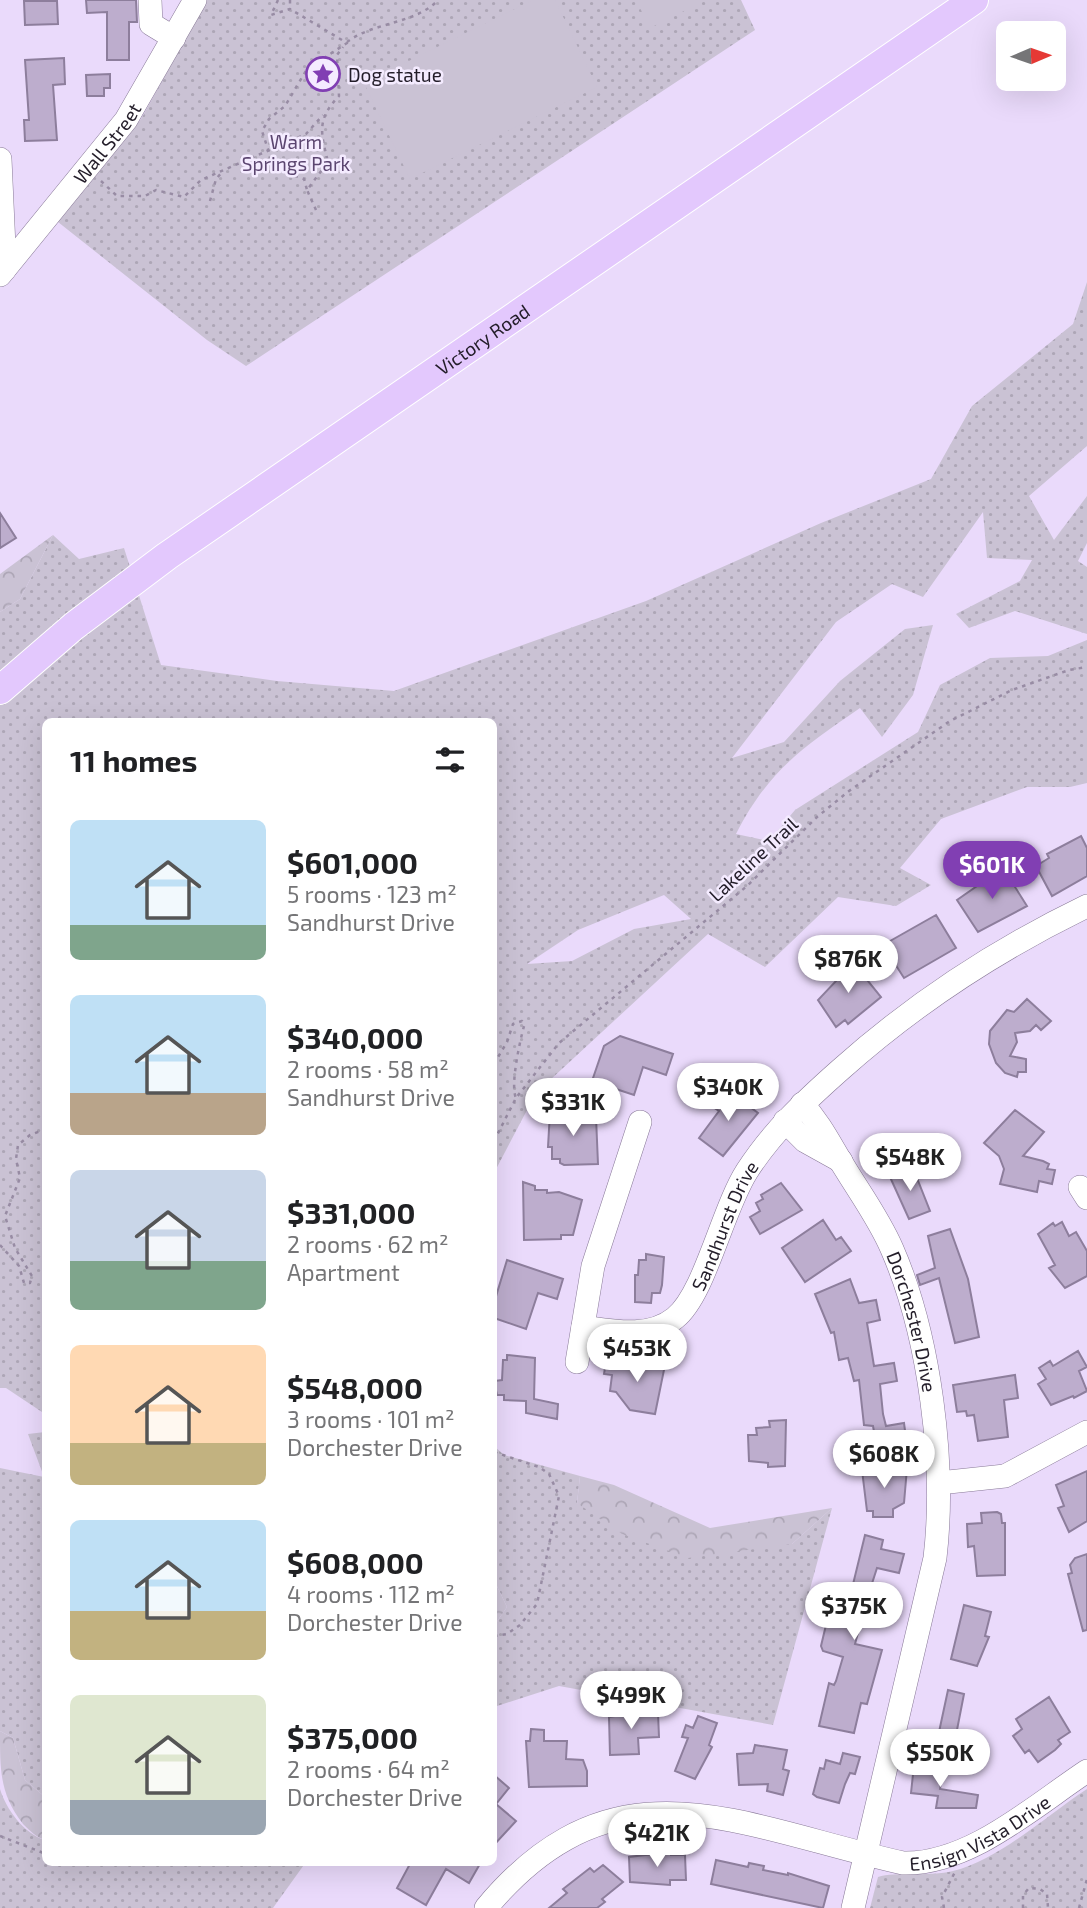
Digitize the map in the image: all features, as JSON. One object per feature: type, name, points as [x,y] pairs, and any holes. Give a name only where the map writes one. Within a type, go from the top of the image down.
[{"type":"main road","name":"Victory Road","points":[[0,690],[74,626],[167,556],[974,0]]},
{"type":"street","points":[[150,0],[150,24],[174,38]]},
{"type":"street","name":"Wall Street","points":[[2,272],[126,120],[195,0]]},
{"type":"street","points":[[0,159],[2,272]]},
{"type":"street","name":"Sandhurst Drive","points":[[583,1327],[627,1332],[648,1331],[666,1324],[684,1309],[698,1285],[723,1218],[745,1173],[785,1121],[802,1104],[856,1055],[940,989],[991,956],[1087,906]]},
{"type":"street","name":"Dorchester Drive","points":[[802,1104],[821,1124],[883,1229],[908,1294],[932,1407],[939,1483],[935,1558],[853,1908]]},
{"type":"street","name":"Dorchester Drive","points":[[785,1121],[805,1141],[841,1161]]},
{"type":"street","points":[[577,1362],[593,1266],[639,1122]]},
{"type":"street","points":[[939,1483],[1005,1476],[1087,1432]]},
{"type":"street","name":"Ensign Vista Drive","points":[[486,1908],[524,1866],[554,1843],[590,1825],[631,1815],[673,1811],[694,1813],[915,1863],[950,1856],[972,1846],[1087,1771]]},
{"type":"path","points":[[278,0],[271,15],[290,9],[347,43]]},
{"type":"path","points":[[290,0],[290,9]]},
{"type":"path","points":[[316,210],[304,178],[274,168],[262,131],[269,119],[285,107],[307,69],[360,32],[433,5],[438,0]]},
{"type":"path","points":[[97,176],[117,196],[145,196],[156,190],[184,197],[201,180],[266,149],[306,134],[338,96],[337,55],[347,43]]},
{"type":"path","points":[[307,190],[319,179],[328,162],[321,127],[323,115]]},
{"type":"path","points":[[210,201],[216,179],[226,169]]},
{"type":"path","name":"Lakeline Trail","points":[[497,1135],[516,1098],[559,1043],[747,886],[817,817],[849,791],[950,721],[1012,690],[1069,670],[1087,667]]},
{"type":"path","points":[[497,1059],[513,1024],[522,1021],[524,1026],[518,1042],[514,1089],[516,1098]]},
{"type":"path","points":[[0,1245],[19,1266],[24,1283],[30,1283],[32,1276],[11,1238],[5,1216],[16,1195],[20,1178],[16,1159],[18,1146],[25,1138],[42,1131]]},
{"type":"path","points":[[497,1453],[539,1467],[550,1474],[559,1496],[537,1604],[520,1625],[507,1634],[497,1636]]},
{"type":"path","points":[[0,1836],[42,1852]]},
{"type":"path","points":[[944,1908],[942,1897],[946,1886],[959,1867]]},
{"type":"path","points":[[1079,1908],[1087,1879]]},
{"type":"path","points":[[1023,1908],[1023,1895],[1029,1888],[1040,1889],[1047,1894],[1048,1908]]},
{"type":"green space","name":"Warm Springs Park","points":[[207,0],[741,0],[755,30],[246,366],[207,340],[58,222],[141,119]]},
{"type":"green space","points":[[533,0],[555,0],[597,87],[410,179],[364,83]]},
{"type":"green space","points":[[636,0],[706,0],[650,28]]},
{"type":"green space","points":[[1087,282],[1087,446],[1029,496],[1054,540],[1087,496],[1087,543],[1078,561],[1087,567],[1087,634],[1015,611],[969,628],[956,614],[1020,581],[1032,560],[987,558],[983,512],[923,597],[892,584],[836,622],[732,758],[784,742],[840,681],[905,629],[933,625],[913,695],[882,737],[860,708],[804,748],[774,777],[748,812],[736,834],[769,841],[795,810],[918,732],[940,685],[990,658],[1048,656],[1087,640],[1087,783],[1070,787],[1027,787],[941,819],[900,868],[931,885],[896,906],[838,897],[765,967],[708,934],[536,1093],[497,1167],[497,718],[42,718],[42,1412],[6,1388],[0,1388],[0,612],[20,599],[53,535],[79,559],[124,548],[161,665],[277,681],[394,691],[646,601],[821,523],[931,479],[972,406],[1073,324]],"holes":[[[664,895],[691,919],[634,929],[572,961],[527,964],[578,930]]]},
{"type":"green space","points":[[53,535],[20,599],[0,612],[0,574]]},
{"type":"green space","points":[[42,1432],[42,1472],[28,1434]]},
{"type":"green space","points":[[497,1449],[504,1455],[580,1476],[577,1503],[792,1544],[832,1508],[773,1725],[559,1686],[497,1706],[497,1622],[507,1607],[497,1586]]},
{"type":"green space","points":[[0,1468],[42,1477],[42,1794],[25,1780],[13,1738],[0,1731]]},
{"type":"green space","points":[[580,1476],[614,1485],[710,1528],[832,1508],[792,1544],[688,1558],[622,1534],[577,1503]]},
{"type":"green space","points":[[497,1586],[507,1607],[497,1622]]},
{"type":"green space","points":[[0,1731],[13,1738],[25,1780],[42,1794],[42,1838],[23,1824],[15,1813],[1,1771]]},
{"type":"green space","points":[[0,1789],[17,1820],[42,1839],[42,1866],[303,1866],[273,1908],[0,1908]]},
{"type":"green space","points":[[1087,1789],[1087,1908],[870,1908],[878,1877],[944,1873],[970,1865],[1022,1836]]},
{"type":"building","points":[[86,0],[136,0],[137,22],[129,22],[129,60],[107,60],[107,12],[87,13]]},
{"type":"building","points":[[24,1],[57,1],[58,24],[25,25]]},
{"type":"building","points":[[64,58],[65,84],[53,85],[57,140],[25,141],[24,120],[29,120],[25,60]]},
{"type":"building","points":[[110,74],[110,88],[104,88],[104,96],[87,96],[86,75]]},
{"type":"building","points":[[0,513],[16,538],[0,548]]},
{"type":"building","points":[[1081,836],[1087,848],[1087,876],[1052,896],[1036,866],[1049,858],[1047,854]]},
{"type":"building","points":[[1003,868],[1027,906],[978,932],[957,900]]},
{"type":"building","points":[[936,915],[956,948],[904,978],[883,945]]},
{"type":"building","points":[[851,960],[881,997],[848,1024],[845,1020],[836,1027],[818,1000],[838,979],[834,974]]},
{"type":"building","points":[[1027,999],[1051,1021],[1041,1030],[1036,1025],[1030,1031],[1015,1033],[1017,1042],[1010,1056],[1026,1059],[1026,1072],[1018,1072],[1017,1077],[1005,1073],[996,1063],[989,1044],[990,1031],[1007,1010],[1014,1012]]},
{"type":"building","points":[[620,1036],[673,1054],[666,1075],[643,1067],[634,1095],[592,1081],[604,1046]]},
{"type":"building","points":[[726,1089],[758,1113],[723,1156],[699,1138],[719,1111],[713,1107]]},
{"type":"building","points":[[1015,1110],[1044,1132],[1023,1156],[1043,1161],[1049,1164],[1047,1169],[1055,1170],[1052,1184],[1039,1181],[1037,1192],[1000,1184],[1004,1169],[999,1156],[984,1143]]},
{"type":"building","points":[[550,1112],[578,1112],[596,1117],[598,1164],[564,1165],[560,1163],[560,1159],[552,1159],[552,1147],[548,1147]]},
{"type":"building","points":[[913,1168],[930,1211],[909,1219],[890,1177]]},
{"type":"building","points":[[523,1182],[535,1186],[535,1190],[559,1192],[582,1200],[573,1235],[561,1235],[561,1239],[524,1240]]},
{"type":"building","points":[[781,1183],[802,1210],[760,1234],[750,1217],[760,1211],[756,1203],[763,1199],[761,1195]]},
{"type":"building","points":[[823,1220],[836,1240],[841,1237],[851,1251],[805,1282],[782,1248]]},
{"type":"building","points":[[1062,1222],[1069,1236],[1076,1232],[1087,1251],[1087,1276],[1065,1288],[1049,1268],[1055,1265],[1038,1234],[1053,1223],[1055,1226]]},
{"type":"building","points":[[950,1229],[968,1279],[979,1337],[955,1343],[939,1278],[920,1285],[917,1275],[935,1268],[928,1236]]},
{"type":"building","points":[[646,1254],[664,1257],[660,1293],[652,1293],[651,1303],[635,1302],[635,1275],[638,1275],[639,1260],[646,1260]]},
{"type":"building","points":[[507,1260],[563,1279],[557,1299],[538,1293],[526,1329],[497,1319],[497,1293]]},
{"type":"building","points":[[850,1279],[859,1303],[876,1300],[880,1320],[867,1323],[874,1366],[894,1363],[897,1381],[880,1384],[883,1414],[886,1426],[904,1423],[906,1438],[876,1443],[873,1426],[864,1425],[859,1380],[854,1381],[848,1358],[839,1360],[834,1332],[831,1333],[815,1294]]},
{"type":"building","points":[[1078,1351],[1087,1367],[1079,1371],[1087,1391],[1051,1405],[1038,1384],[1046,1379],[1039,1368],[1050,1361],[1053,1366]]},
{"type":"building","points":[[507,1355],[535,1358],[534,1399],[558,1404],[557,1419],[526,1413],[526,1401],[504,1400],[504,1395],[497,1395],[497,1381],[502,1380],[503,1360],[507,1360]]},
{"type":"building","points":[[614,1360],[665,1365],[655,1414],[630,1410],[616,1392],[610,1391],[612,1375],[604,1374],[606,1362],[614,1363]]},
{"type":"building","points":[[1015,1375],[1018,1398],[1004,1400],[1008,1437],[978,1441],[974,1415],[967,1416],[966,1411],[957,1412],[953,1385]]},
{"type":"building","points":[[786,1420],[785,1466],[768,1467],[768,1463],[749,1461],[748,1435],[757,1435],[756,1428],[770,1427],[769,1421]]},
{"type":"building","points":[[907,1468],[904,1503],[893,1509],[893,1517],[873,1517],[873,1511],[867,1511],[862,1470]]},
{"type":"building","points":[[1087,1471],[1087,1521],[1069,1532],[1058,1508],[1064,1506],[1056,1485]]},
{"type":"building","points":[[981,1513],[1001,1514],[1002,1523],[1005,1523],[1005,1575],[977,1576],[974,1546],[968,1547],[967,1524],[982,1523]]},
{"type":"building","points":[[865,1535],[883,1540],[881,1549],[904,1554],[899,1573],[877,1568],[867,1599],[855,1644],[882,1650],[867,1704],[861,1703],[854,1733],[819,1726],[829,1683],[834,1685],[843,1657],[823,1651],[821,1646],[831,1604],[847,1609]]},
{"type":"building","points":[[1087,1554],[1087,1630],[1083,1631],[1068,1574],[1072,1573],[1070,1565],[1075,1558]]},
{"type":"building","points":[[964,1605],[991,1612],[985,1636],[989,1637],[977,1666],[951,1659]]},
{"type":"building","points":[[948,1690],[964,1694],[956,1735],[939,1732]]},
{"type":"building","points":[[1049,1697],[1070,1732],[1058,1740],[1061,1744],[1055,1750],[1038,1762],[1029,1750],[1025,1753],[1013,1736],[1022,1729],[1016,1719]]},
{"type":"building","points":[[626,1709],[638,1709],[638,1714],[658,1713],[659,1737],[638,1738],[639,1754],[610,1755],[609,1717],[627,1714]]},
{"type":"building","points":[[698,1716],[717,1723],[709,1745],[712,1747],[695,1779],[675,1771],[688,1738],[682,1737],[686,1725],[693,1728]]},
{"type":"building","points":[[531,1729],[544,1730],[544,1741],[567,1741],[566,1759],[583,1760],[587,1771],[587,1786],[529,1787],[526,1741],[530,1741]]},
{"type":"building","points":[[755,1745],[787,1750],[783,1769],[789,1771],[783,1795],[767,1791],[768,1784],[739,1785],[737,1754],[753,1753]]},
{"type":"building","points":[[843,1753],[860,1757],[855,1774],[850,1773],[839,1803],[817,1797],[813,1794],[820,1768],[824,1769],[826,1760],[840,1764]]},
{"type":"building","points":[[914,1765],[943,1768],[940,1789],[978,1795],[976,1808],[936,1808],[938,1796],[911,1793]]},
{"type":"building","points":[[497,1778],[509,1788],[497,1803]]},
{"type":"building","points":[[497,1805],[516,1821],[497,1842]]},
{"type":"building","points":[[671,1852],[671,1855],[685,1855],[686,1880],[670,1880],[670,1885],[630,1882],[629,1857]]},
{"type":"building","points":[[716,1860],[748,1867],[749,1863],[764,1866],[763,1870],[788,1873],[829,1886],[823,1908],[711,1884]]},
{"type":"building","points":[[603,1865],[623,1882],[602,1899],[605,1902],[597,1908],[549,1908],[567,1893],[563,1889],[590,1868],[594,1872]]},
{"type":"building","points":[[409,1866],[479,1866],[469,1883],[446,1869],[426,1905],[397,1888]]},
{"type":"place","name":"Dog statue","points":[[323,74]]}]
